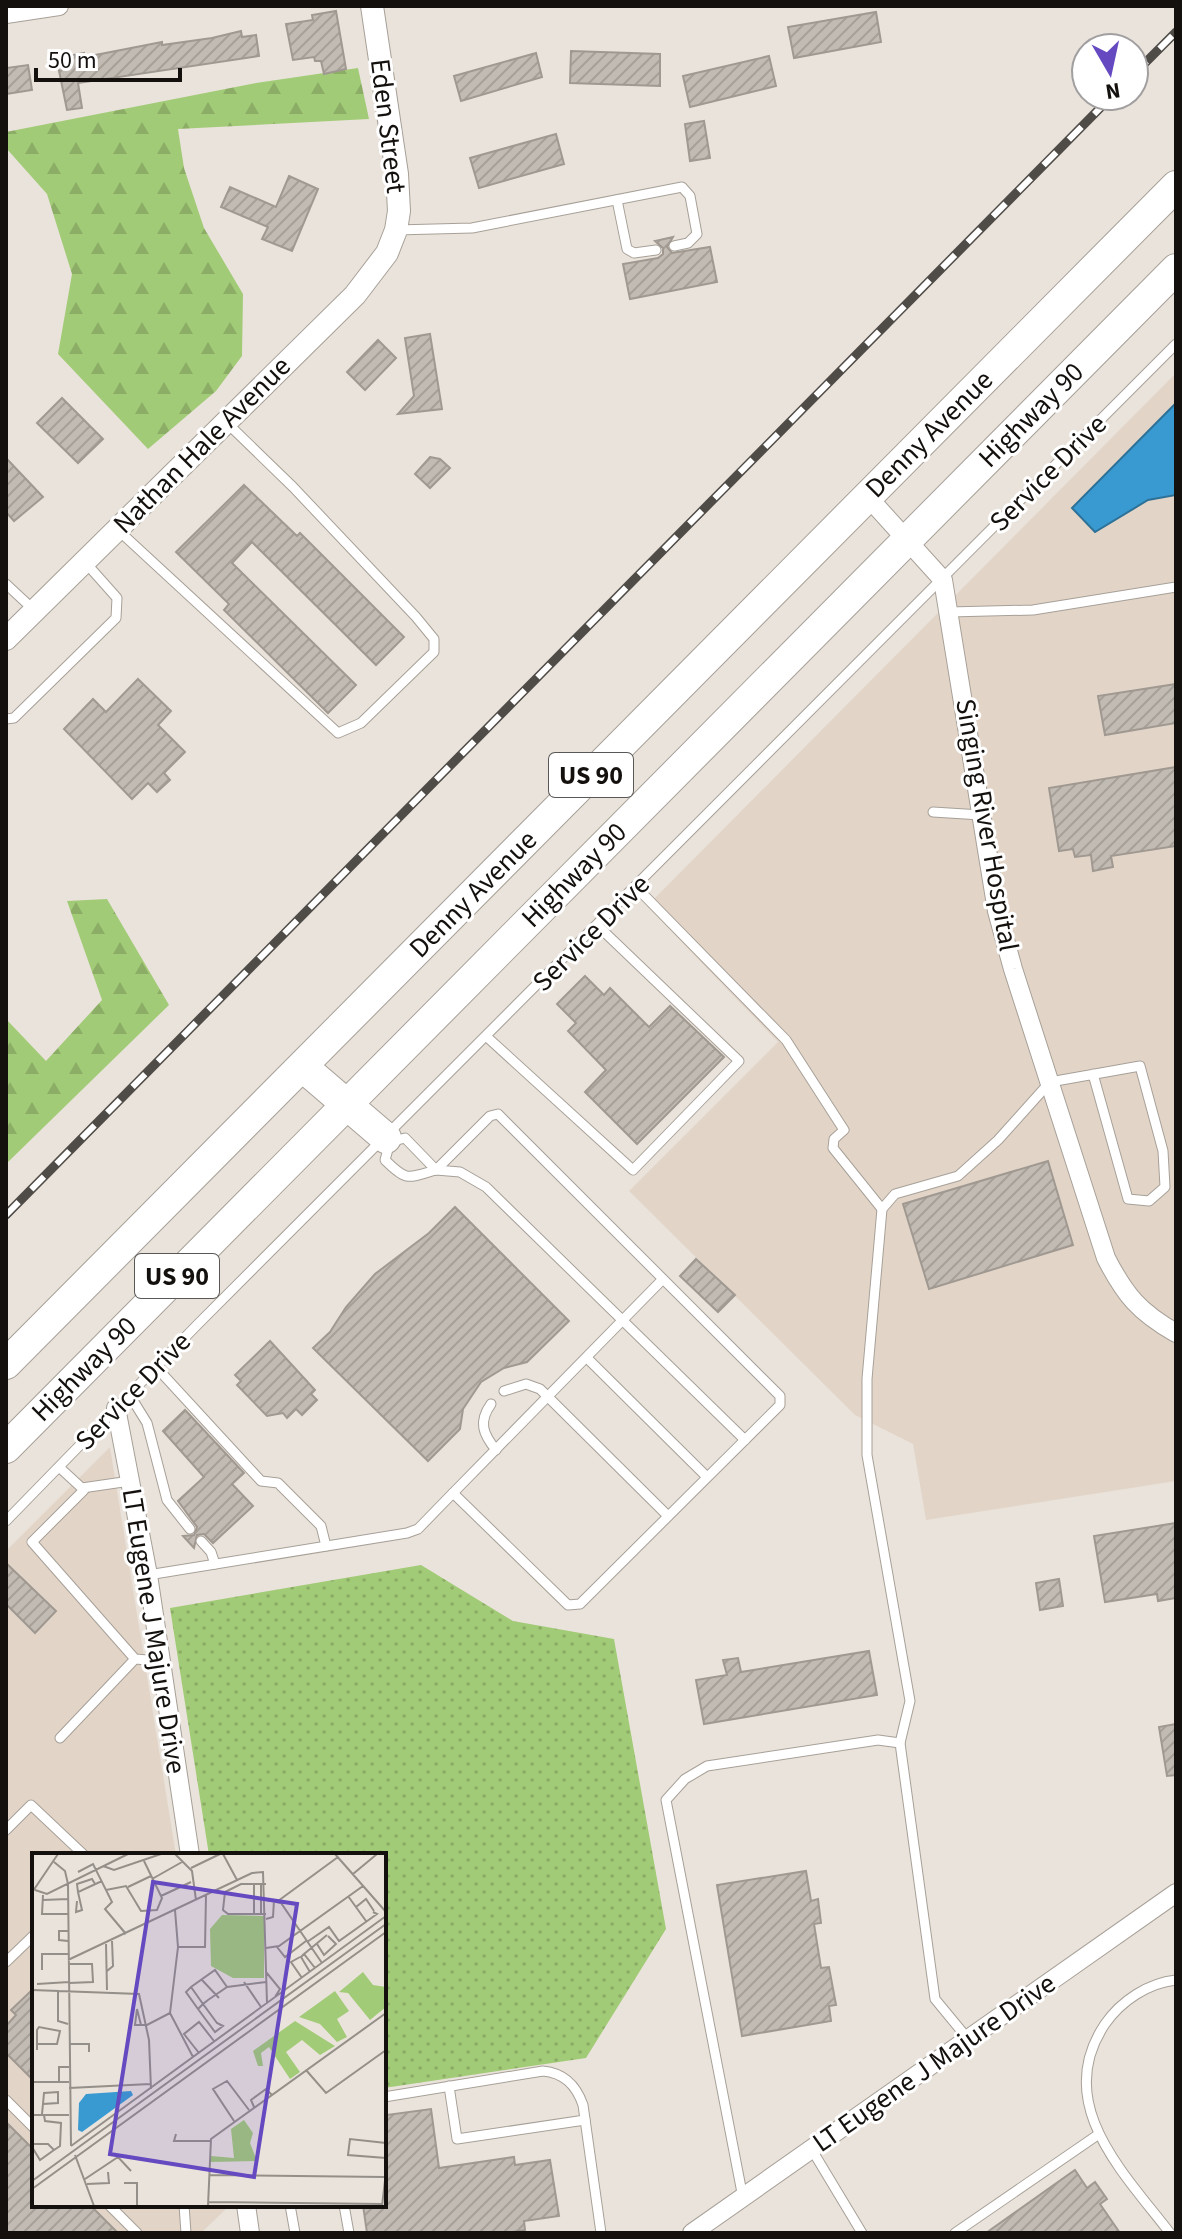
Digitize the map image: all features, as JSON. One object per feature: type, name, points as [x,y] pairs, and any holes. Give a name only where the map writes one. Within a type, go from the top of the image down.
[{"type":"main road","name":"Denny Avenue","points":[[6,1364],[1176,186]]},
{"type":"main road","name":"Highway 90","points":[[6,1448],[1176,269]]},
{"type":"main road","points":[[303,1067],[388,1140]]},
{"type":"street","points":[[6,14],[59,6]]},
{"type":"street","name":"Eden Street","points":[[372,6],[397,174],[399,211],[393,238]]},
{"type":"street","name":"Nathan Hale Avenue","points":[[6,639],[355,295],[375,271],[393,238]]},
{"type":"street","points":[[867,496],[943,580]]},
{"type":"street","name":"Singing River Hospital","points":[[943,580],[997,911],[1106,1258],[1123,1290],[1138,1308],[1176,1333]]},
{"type":"street","name":"LT Eugene J Majure Drive","points":[[116,1408],[148,1575],[189,1853]]},
{"type":"street","name":"LT Eugene J Majure Drive","points":[[692,2233],[1176,1893]]},
{"type":"street","points":[[246,2207],[250,2233]]},
{"type":"lane","points":[[393,238],[472,228],[682,187],[690,196],[697,234],[688,243],[674,246]]},
{"type":"lane","points":[[617,200],[627,249],[634,253],[656,250]]},
{"type":"lane","name":"Service Drive","points":[[6,1521],[1176,344]]},
{"type":"lane","points":[[118,529],[338,733],[361,723],[434,652],[434,639],[416,617],[293,487],[226,422]]},
{"type":"lane","points":[[6,719],[14,718],[116,618],[117,598],[85,562]]},
{"type":"lane","points":[[6,584],[35,611]]},
{"type":"lane","points":[[949,612],[1033,610],[1176,587]]},
{"type":"lane","points":[[933,812],[981,815]]},
{"type":"lane","points":[[636,887],[786,1040],[844,1130],[834,1139],[833,1148],[882,1209]]},
{"type":"lane","points":[[487,1037],[633,1170],[739,1061],[598,926]]},
{"type":"lane","points":[[969,2040],[935,1999],[900,1743],[910,1701],[867,1455],[867,1379],[882,1209],[895,1194],[958,1176],[998,1140],[1050,1082],[1093,1074],[1140,1066],[1163,1151],[1165,1187],[1149,1201],[1128,1199],[1093,1074]]},
{"type":"lane","points":[[436,1170],[490,1116],[498,1114],[780,1396],[780,1405],[580,1604],[574,1606],[568,1605],[453,1493]]},
{"type":"lane","points":[[436,1170],[405,1138],[388,1140],[385,1160],[401,1176],[409,1178],[436,1170],[460,1172],[486,1187],[745,1440]]},
{"type":"lane","points":[[148,1575],[413,1531],[663,1279]]},
{"type":"lane","points":[[587,1358],[707,1477]]},
{"type":"lane","points":[[156,1367],[261,1481],[278,1483],[321,1526],[326,1546]]},
{"type":"lane","points":[[504,1391],[526,1384],[540,1389],[668,1516]]},
{"type":"lane","points":[[129,1394],[147,1423],[167,1500],[190,1529]]},
{"type":"lane","points":[[491,1404],[483,1420],[483,1429],[485,1437],[496,1450]]},
{"type":"lane","points":[[59,1467],[82,1488]]},
{"type":"lane","points":[[130,1481],[82,1488],[32,1542],[135,1659],[161,1661]]},
{"type":"lane","points":[[201,1541],[211,1552],[215,1564]]},
{"type":"lane","points":[[60,1738],[135,1659]]},
{"type":"lane","points":[[743,2198],[666,1800],[685,1779],[707,1766],[878,1740],[900,1743]]},
{"type":"lane","points":[[6,1830],[31,1805],[82,1853]]},
{"type":"lane","points":[[6,1962],[32,1937]]},
{"type":"lane","points":[[1170,2233],[1111,2157],[1091,2118],[1086,2065],[1093,2042],[1110,2017],[1128,2000],[1144,1990],[1176,1980]]},
{"type":"lane","points":[[386,2097],[543,2071],[556,2073],[571,2082],[579,2093],[585,2120],[601,2233]]},
{"type":"lane","points":[[449,2086],[457,2139],[585,2120]]},
{"type":"lane","points":[[6,2100],[32,2126]]},
{"type":"lane","points":[[955,2233],[1099,2134]]},
{"type":"lane","points":[[812,2150],[862,2233]]},
{"type":"lane","points":[[111,2207],[137,2233]]},
{"type":"lane","points":[[184,2207],[186,2233]]},
{"type":"lane","points":[[290,2207],[295,2233]]},
{"type":"lane","points":[[344,2207],[349,2233]]},
{"type":"shaded area","points":[[1176,373],[1176,1481],[926,1520],[913,1444],[855,1415],[629,1191],[778,1042],[647,906]]},
{"type":"shaded area","points":[[110,1447],[176,1853],[32,1853],[32,2207],[228,2207],[201,2233],[6,2233],[6,1551]]},
{"type":"green space","points":[[358,68],[369,119],[178,129],[184,168],[204,228],[243,294],[242,356],[216,391],[148,449],[58,354],[72,274],[47,194],[6,148],[6,132],[256,83]]},
{"type":"green space","points":[[107,899],[169,1005],[6,1164],[6,1019],[46,1061],[102,1000],[67,901]]},
{"type":"green space","points":[[421,1565],[513,1621],[614,1639],[666,1929],[586,2058],[386,2088],[386,1853],[209,1853],[170,1608]]},
{"type":"water","points":[[1176,403],[1176,495],[1148,500],[1095,532],[1072,508]]},
{"type":"building","points":[[336,11],[346,69],[324,74],[321,61],[315,61],[314,57],[293,60],[286,24],[313,20],[312,15]]},
{"type":"building","points":[[876,12],[881,42],[794,58],[788,27]]},
{"type":"building","points":[[241,31],[242,37],[256,35],[259,56],[78,83],[82,108],[67,110],[57,61],[68,59],[68,56],[84,53],[85,57]]},
{"type":"building","points":[[571,51],[660,54],[660,86],[570,83]]},
{"type":"building","points":[[536,53],[542,77],[461,101],[454,76]]},
{"type":"building","points":[[769,56],[776,86],[690,107],[683,76]]},
{"type":"building","points":[[28,65],[32,90],[6,94],[6,68]]},
{"type":"building","points":[[704,121],[710,158],[690,161],[685,124]]},
{"type":"building","points":[[556,134],[564,164],[479,188],[470,158]]},
{"type":"building","points":[[289,176],[318,189],[292,251],[262,239],[268,227],[221,207],[230,187],[276,207]]},
{"type":"building","points":[[673,237],[667,247],[672,253],[710,247],[717,282],[630,299],[623,264],[658,258],[663,254],[663,248],[655,241]]},
{"type":"building","points":[[430,334],[442,409],[398,414],[414,396],[405,338]]},
{"type":"building","points":[[378,340],[396,358],[365,390],[347,372]]},
{"type":"building","points":[[62,398],[103,439],[78,463],[37,423]]},
{"type":"building","points":[[430,457],[440,459],[450,468],[430,488],[415,474]]},
{"type":"building","points":[[6,458],[43,497],[14,521],[6,512]]},
{"type":"building","points":[[244,485],[297,536],[300,533],[404,637],[376,665],[252,542],[232,563],[356,685],[328,713],[224,610],[229,604],[176,552]]},
{"type":"building","points":[[138,679],[171,711],[158,725],[185,752],[164,773],[170,780],[157,792],[148,783],[132,799],[64,729],[93,699],[106,712]]},
{"type":"building","points":[[1176,684],[1176,723],[1105,735],[1098,696]]},
{"type":"building","points":[[1176,767],[1176,846],[1111,856],[1113,867],[1093,871],[1091,855],[1075,857],[1073,849],[1059,851],[1049,788]]},
{"type":"building","points":[[585,976],[604,995],[610,988],[649,1027],[670,1006],[724,1057],[637,1144],[585,1092],[606,1070],[568,1031],[576,1023],[557,1004]]},
{"type":"building","points":[[1048,1161],[1073,1245],[929,1289],[903,1204]]},
{"type":"building","points":[[455,1207],[569,1321],[527,1362],[504,1368],[481,1382],[463,1409],[460,1429],[428,1461],[313,1348],[330,1332],[346,1307],[375,1274],[429,1233]]},
{"type":"building","points":[[696,1259],[735,1295],[718,1312],[680,1276]]},
{"type":"building","points":[[270,1341],[315,1390],[311,1394],[317,1400],[302,1415],[296,1409],[287,1418],[283,1413],[267,1416],[237,1385],[241,1381],[235,1375]]},
{"type":"building","points":[[185,1410],[244,1473],[232,1484],[253,1506],[213,1543],[204,1534],[197,1535],[194,1548],[183,1536],[194,1535],[197,1527],[178,1501],[204,1477],[163,1431]]},
{"type":"building","points":[[1176,1523],[1176,1598],[1158,1601],[1157,1594],[1105,1602],[1094,1536]]},
{"type":"building","points":[[6,1563],[56,1611],[35,1633],[6,1604]]},
{"type":"building","points":[[1059,1579],[1063,1606],[1040,1610],[1036,1583]]},
{"type":"building","points":[[869,1651],[877,1695],[704,1724],[696,1680],[727,1675],[723,1660],[738,1658],[741,1672]]},
{"type":"building","points":[[1176,1724],[1176,1775],[1167,1776],[1159,1727]]},
{"type":"building","points":[[806,1871],[811,1901],[818,1899],[821,1923],[814,1924],[821,1968],[829,1967],[836,2005],[829,2006],[831,2021],[742,2036],[717,1885]]},
{"type":"building","points":[[32,1990],[32,2079],[6,2053],[6,2026],[16,2015],[11,2010]]},
{"type":"building","points":[[431,2109],[439,2168],[514,2157],[515,2165],[550,2160],[559,2216],[524,2221],[525,2230],[507,2233],[367,2233],[363,2207],[386,2207],[386,2115]]},
{"type":"building","points":[[6,2122],[32,2148],[32,2207],[92,2207],[118,2233],[6,2233]]},
{"type":"building","points":[[1075,2170],[1087,2188],[1095,2182],[1107,2199],[1100,2204],[1120,2233],[986,2233]]},
{"type":"railway","points":[[1150,58],[1176,32]]},
{"type":"railway","points":[[6,1215],[1096,112]]}]
